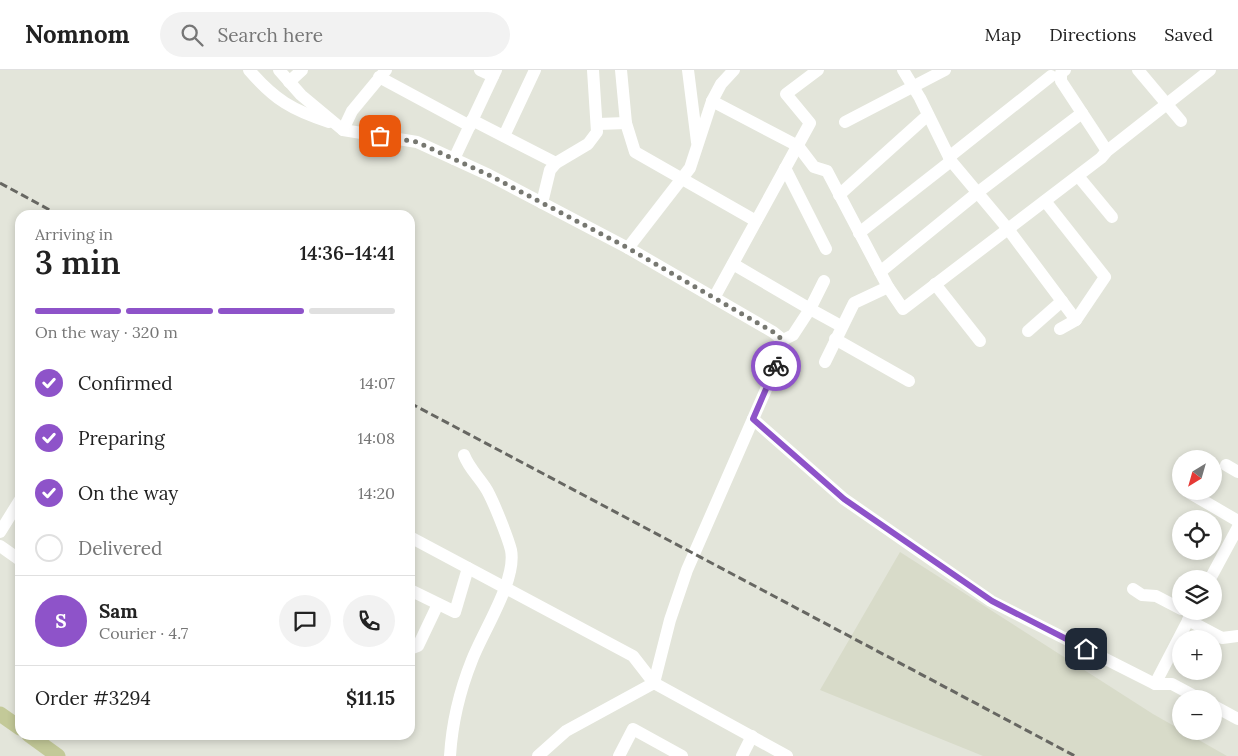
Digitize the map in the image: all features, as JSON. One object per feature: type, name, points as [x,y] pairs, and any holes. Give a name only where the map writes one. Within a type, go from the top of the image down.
[{"type":"main road","points":[[1,716],[15,725]]},
{"type":"main road","points":[[36,740],[58,756]]},
{"type":"street","points":[[249,70],[268,92],[299,112],[339,127],[417,142],[454,159],[628,248],[773,332],[783,340]]},
{"type":"street","points":[[279,70],[301,95],[339,127]]},
{"type":"street","points":[[289,82],[302,70]]},
{"type":"street","points":[[454,159],[494,73],[480,70]]},
{"type":"street","points":[[504,136],[535,70]]},
{"type":"street","points":[[542,203],[550,170],[556,163],[588,144],[598,132],[593,70]]},
{"type":"street","points":[[620,70],[626,123],[635,152],[756,221]]},
{"type":"street","points":[[688,70],[698,145]]},
{"type":"street","points":[[628,248],[690,168],[721,76],[734,70]]},
{"type":"street","points":[[714,298],[810,123],[786,94],[818,70]]},
{"type":"street","points":[[903,70],[950,159],[1008,229],[1076,320]]},
{"type":"street","points":[[844,122],[944,70]]},
{"type":"street","points":[[1138,70],[1182,121]]},
{"type":"street","points":[[712,101],[798,146],[814,167],[828,171],[888,287],[903,309],[1045,202],[1210,70]]},
{"type":"street","points":[[859,233],[1056,72],[1107,151]]},
{"type":"street","points":[[339,127],[383,74],[471,123],[504,136],[556,163]]},
{"type":"street","points":[[880,272],[977,193],[1082,113]]},
{"type":"street","points":[[839,194],[928,115]]},
{"type":"street","points":[[598,124],[626,123]]},
{"type":"street","points":[[786,168],[826,249]]},
{"type":"street","points":[[1078,176],[1112,217]]},
{"type":"street","points":[[1045,202],[1105,277],[1076,320],[1060,329]]},
{"type":"street","points":[[732,264],[841,326]]},
{"type":"street","points":[[783,340],[792,335],[810,309],[824,281]]},
{"type":"street","points":[[935,284],[980,341]]},
{"type":"street","points":[[824,362],[854,303],[888,287]]},
{"type":"street","points":[[1028,331],[1062,301]]},
{"type":"street","points":[[538,756],[566,730],[654,682],[670,620],[687,570],[781,355],[783,340]]},
{"type":"street","points":[[835,340],[909,380]]},
{"type":"street","points":[[753,419],[844,499],[992,601],[1155,684],[1172,684],[1183,690]]},
{"type":"street","points":[[450,756],[454,722],[471,661],[505,588],[511,568],[511,550],[486,488],[468,465],[464,456]]},
{"type":"street","points":[[1226,465],[1238,472]]},
{"type":"street","points":[[1202,500],[1238,521]]},
{"type":"street","points":[[0,532],[15,508]]},
{"type":"street","points":[[1215,570],[1238,527]]},
{"type":"street","points":[[415,540],[633,656],[654,682],[787,756]]},
{"type":"street","points":[[0,546],[15,556]]},
{"type":"street","points":[[415,592],[455,612],[468,568]]},
{"type":"street","points":[[1133,589],[1142,595],[1156,596],[1172,604]]},
{"type":"street","points":[[415,647],[418,646],[438,604]]},
{"type":"street","points":[[1155,684],[1185,620]]},
{"type":"street","points":[[1198,620],[1222,638],[1238,636]]},
{"type":"street","points":[[1222,710],[1238,719]]},
{"type":"street","points":[[619,756],[633,729],[682,756]]},
{"type":"street","points":[[742,756],[752,736]]},
{"type":"shaded area","points":[[900,552],[1172,725],[1172,740],[1199,740],[1227,756],[983,756],[820,690]]},
{"type":"railway","points":[[0,183],[50,210]]},
{"type":"railway","points":[[415,406],[1075,756]]},
{"type":"way so far","points":[[380,136],[417,142],[489,175],[628,248],[773,332],[783,340],[781,355],[776,366]]},
{"type":"route","points":[[776,366],[753,419],[844,499],[992,601],[1086,649]]}]
